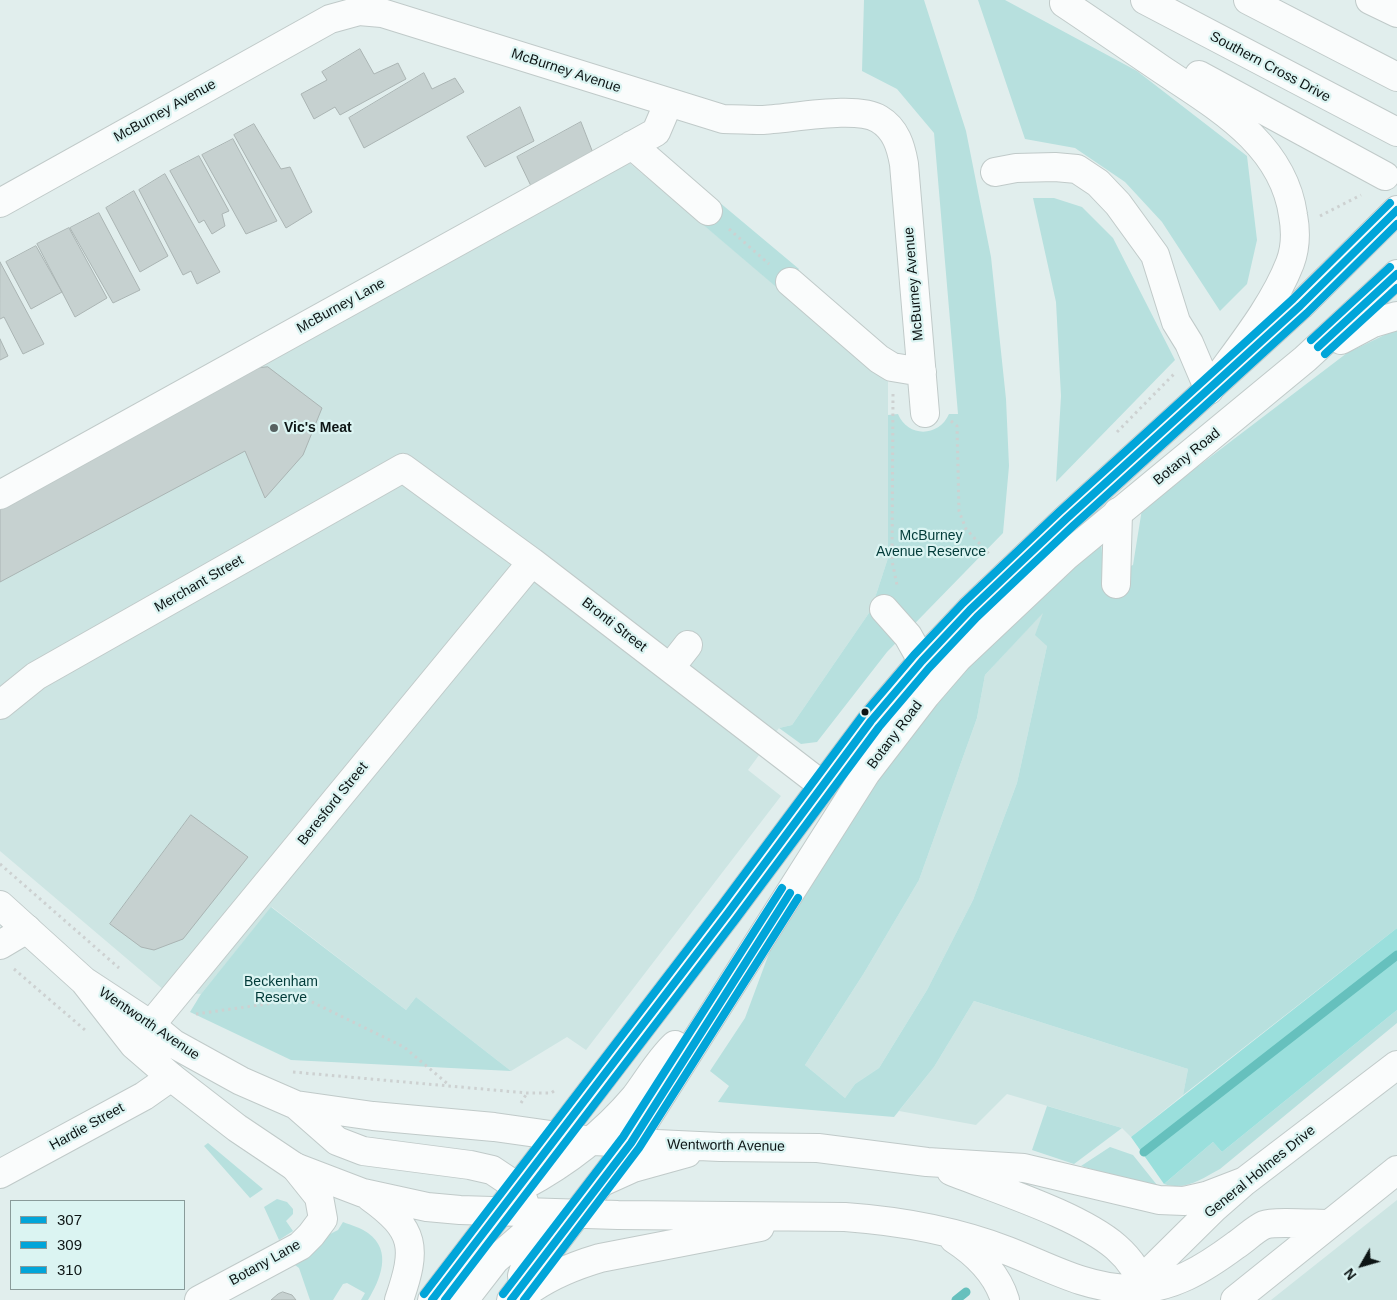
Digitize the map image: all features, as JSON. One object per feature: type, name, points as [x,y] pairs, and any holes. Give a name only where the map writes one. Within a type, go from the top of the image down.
[{"type":"main road","name":"Southern Cross Drive","points":[[1145,0],[1397,132]]},
{"type":"main road","points":[[1248,0],[1397,77]]},
{"type":"main road","points":[[1370,0],[1397,13]]},
{"type":"main road","points":[[1062,2],[1383,183]]},
{"type":"main road","points":[[1062,2],[1227,113],[1256,139],[1270,156],[1291,198],[1296,239],[1290,262],[1268,305],[1209,390]]},
{"type":"main road","name":"McBurney Avenue","points":[[0,202],[330,19],[358,11],[382,13],[668,104],[723,119],[761,120],[843,113],[869,115],[880,119],[901,145],[925,413]]},
{"type":"main road","points":[[1370,63],[1397,69]]},
{"type":"main road","name":"McBurney Lane","points":[[0,495],[656,132],[668,104]]},
{"type":"main road","points":[[632,145],[708,211]]},
{"type":"main road","points":[[995,172],[1045,167],[1077,169],[1098,183],[1118,204],[1155,255],[1176,322],[1189,343],[1209,390]]},
{"type":"main road","name":"Botany Road","points":[[514,1299],[541,1211],[556,1136],[728,913],[822,785],[872,721],[922,660],[970,610],[1066,519],[1300,306],[1397,210]]},
{"type":"main road","name":"Botany Road","points":[[432,1300],[499,1211],[541,1211],[600,1183],[631,1143],[866,773],[926,695],[958,658],[1065,556],[1305,359],[1397,274]]},
{"type":"main road","points":[[790,282],[892,368],[922,372]]},
{"type":"main road","points":[[1305,359],[1373,323],[1397,316]]},
{"type":"main road","name":"Bronti Street","points":[[403,468],[532,562],[822,785]]},
{"type":"main road","name":"Merchant Street","points":[[0,705],[36,676],[403,468]]},
{"type":"main road","points":[[1116,584],[1118,512]]},
{"type":"main road","name":"Beresford Street","points":[[143,1035],[532,562]]},
{"type":"main road","points":[[891,599],[908,636],[922,660]]},
{"type":"main road","points":[[670,668],[688,645]]},
{"type":"main road","name":"Wentworth Avenue","points":[[0,906],[28,929],[143,1035],[171,1077],[236,1128],[296,1167],[363,1192],[414,1204],[460,1210],[499,1211]]},
{"type":"main road","points":[[4,954],[28,929]]},
{"type":"main road","points":[[514,1299],[528,1259],[553,1169],[593,1141],[634,1098],[672,1048],[724,997]]},
{"type":"main road","name":"Wentworth Avenue","points":[[143,1035],[188,1053],[241,1081],[296,1104],[373,1116],[494,1127],[593,1141],[720,1147],[818,1148],[927,1162],[1024,1168],[1129,1194],[1176,1201],[1206,1196],[1246,1181]]},
{"type":"main road","name":"General Holmes Drive","points":[[1137,1291],[1213,1209],[1246,1181],[1397,1065]]},
{"type":"main road","name":"Hardie Street","points":[[0,1174],[144,1096],[171,1077]]},
{"type":"main road","points":[[296,1104],[337,1141],[363,1151],[492,1170],[541,1211]]},
{"type":"main road","points":[[600,1183],[633,1168],[675,1156],[720,1147]]},
{"type":"main road","points":[[927,1162],[1073,1221],[1114,1246],[1133,1266],[1137,1291]]},
{"type":"main road","name":"Botany Lane","points":[[198,1300],[300,1246],[311,1235],[322,1219],[319,1197],[296,1167]]},
{"type":"main road","points":[[1235,1300],[1397,1170]]},
{"type":"main road","points":[[363,1192],[388,1210],[401,1224],[409,1238],[410,1258],[399,1300]]},
{"type":"main road","points":[[414,1204],[479,1200],[541,1211],[815,1216],[878,1220],[937,1229],[1008,1251],[1071,1279],[1103,1287],[1137,1291],[1184,1279],[1208,1266],[1265,1224],[1328,1224]]},
{"type":"main road","points":[[464,1300],[495,1260],[541,1211]]},
{"type":"main road","points":[[514,1299],[551,1277],[600,1258],[815,1216]]},
{"type":"main road","points":[[937,1229],[978,1257],[995,1277],[1005,1300]]},
{"type":"path","points":[[1317,218],[1383,183]]},
{"type":"path","points":[[708,211],[790,282]]},
{"type":"path","points":[[891,599],[893,390]]},
{"type":"path","points":[[925,413],[949,418],[957,426],[959,511],[966,529],[991,556]]},
{"type":"path","points":[[0,864],[119,969]]},
{"type":"path","points":[[4,954],[86,1031]]},
{"type":"path","points":[[194,1014],[295,1000],[310,1001],[404,1047],[450,1086]]},
{"type":"path","points":[[288,1071],[527,1093]]},
{"type":"shaded area","points":[[627,161],[888,379],[888,558],[871,610],[792,725],[779,728],[748,770],[781,796],[586,1050],[567,1037],[511,1071],[416,997],[406,1010],[272,907],[201,994],[165,991],[0,851],[0,504]]},
{"type":"shaded area","points":[[1043,612],[1047,646],[1017,783],[973,900],[927,990],[879,1068],[855,1084],[845,1098],[805,1065],[864,973],[919,880],[977,718],[985,675]]},
{"type":"shaded area","points":[[1397,928],[1397,1010],[1222,1152],[1213,1142],[1164,1184],[1131,1137]]},
{"type":"shaded area","points":[[974,1001],[1188,1069],[1183,1095],[1131,1137],[1122,1128],[1007,1094],[976,1125],[899,1111],[934,1067]]},
{"type":"shaded area","points":[[1397,1200],[1397,1300],[1271,1300]]},
{"type":"green space","name":"McBurney Avenue Reservce","points":[[864,0],[924,0],[966,131],[991,257],[1006,399],[1009,466],[1003,533],[887,652],[817,742],[801,744],[779,728],[792,725],[871,610],[888,558],[888,415],[898,414],[909,427],[916,431],[924,432],[938,427],[949,414],[958,414],[934,133],[897,89],[862,71]]},
{"type":"green space","points":[[978,0],[1005,0],[1137,71],[1247,156],[1257,240],[1247,284],[1220,311],[1162,222],[1125,182],[1075,148],[1025,139]]},
{"type":"green space","points":[[1033,198],[1054,198],[1082,207],[1113,238],[1175,360],[1056,482],[1061,396],[1056,302]]},
{"type":"green space","points":[[719,202],[799,269],[781,291],[701,223]]},
{"type":"green space","points":[[1397,329],[1397,928],[1183,1095],[1188,1069],[974,1001],[934,1067],[894,1117],[718,1102],[729,1086],[710,1071],[745,1018],[771,948],[883,771],[941,691],[1101,541],[1104,577],[1133,565],[1142,509],[1347,353]],"holes":[[[1043,613],[1035,635],[1047,646],[1017,783],[973,900],[927,990],[879,1068],[855,1084],[845,1098],[805,1065],[864,973],[919,880],[977,718],[985,675]]]},
{"type":"green space","name":"Beckenham Reserve","points":[[271,907],[406,1010],[416,997],[511,1071],[291,1060],[190,1012],[201,994]]},
{"type":"green space","points":[[1397,1010],[1397,1023],[1220,1169],[1186,1185],[1172,1186],[1164,1184],[1213,1142],[1222,1152]]},
{"type":"green space","points":[[1047,1106],[1122,1128],[1074,1164],[1032,1150]]},
{"type":"green space","points":[[208,1143],[263,1189],[250,1198],[204,1146]]},
{"type":"green space","points":[[1110,1147],[1133,1155],[1157,1185],[1128,1180],[1081,1166]]},
{"type":"green space","points":[[277,1199],[287,1202],[293,1209],[293,1214],[286,1221],[293,1231],[279,1240],[264,1207]]},
{"type":"green space","points":[[343,1222],[359,1228],[376,1240],[382,1257],[382,1266],[377,1284],[368,1300],[361,1300],[365,1293],[347,1283],[343,1284],[333,1300],[310,1300],[299,1268],[291,1262],[322,1238],[338,1230]]},
{"type":"building","points":[[360,49],[374,74],[398,63],[406,79],[340,115],[335,107],[314,119],[301,94],[327,80],[322,72]]},
{"type":"building","points":[[424,73],[432,89],[455,78],[464,92],[364,148],[349,118]]},
{"type":"building","points":[[520,107],[534,141],[485,167],[467,137]]},
{"type":"building","points":[[581,122],[593,153],[531,186],[517,157]]},
{"type":"building","points":[[254,124],[281,169],[290,167],[312,212],[286,228],[234,135]]},
{"type":"building","points":[[233,139],[277,221],[246,234],[202,155]]},
{"type":"building","points":[[199,156],[229,211],[222,214],[225,226],[212,234],[204,220],[199,223],[170,171]]},
{"type":"building","points":[[165,174],[220,272],[197,284],[191,271],[183,275],[139,190]]},
{"type":"building","points":[[134,191],[168,256],[140,272],[106,208]]},
{"type":"building","points":[[99,213],[140,290],[113,303],[70,228]]},
{"type":"building","points":[[69,228],[107,298],[75,317],[37,244]]},
{"type":"building","points":[[36,246],[62,292],[31,309],[6,262]]},
{"type":"building","points":[[0,262],[44,344],[23,354],[4,317],[0,319]]},
{"type":"building","points":[[0,339],[8,356],[0,360]]},
{"type":"building","points":[[268,367],[322,408],[303,455],[265,498],[245,451],[0,582],[0,504],[241,370]]},
{"type":"building","points":[[191,815],[248,857],[183,939],[154,950],[141,947],[110,924]]},
{"type":"building","points":[[283,1292],[292,1295],[296,1300],[271,1300]]},
{"type":"waterway","points":[[1144,1152],[1397,955]]},
{"type":"waterway","points":[[956,1300],[966,1292]]},
{"type":"transit line","name":"310","points":[[424,1294],[720,907],[863,715],[914,655],[963,603],[1059,512],[1293,299],[1390,203]]},
{"type":"transit line","name":"307","points":[[432,1300],[728,913],[871,721],[922,661],[970,610],[1066,519],[1300,306],[1397,210]]},
{"type":"transit line","name":"309","points":[[445,1300],[736,919],[879,727],[929,668],[977,617],[1073,526],[1307,313],[1397,224]]},
{"type":"transit line","name":"310","points":[[1311,340],[1390,267]]},
{"type":"transit line","name":"307","points":[[1318,347],[1397,274]]},
{"type":"transit line","name":"309","points":[[1325,354],[1397,288]]},
{"type":"transit line","name":"310","points":[[503,1294],[623,1137],[782,888]]},
{"type":"transit line","name":"307","points":[[511,1300],[631,1143],[790,893]]},
{"type":"transit line","name":"309","points":[[524,1300],[639,1148],[798,898]]},
{"type":"place","name":"Vic's Meat","points":[[274,428]]}]
